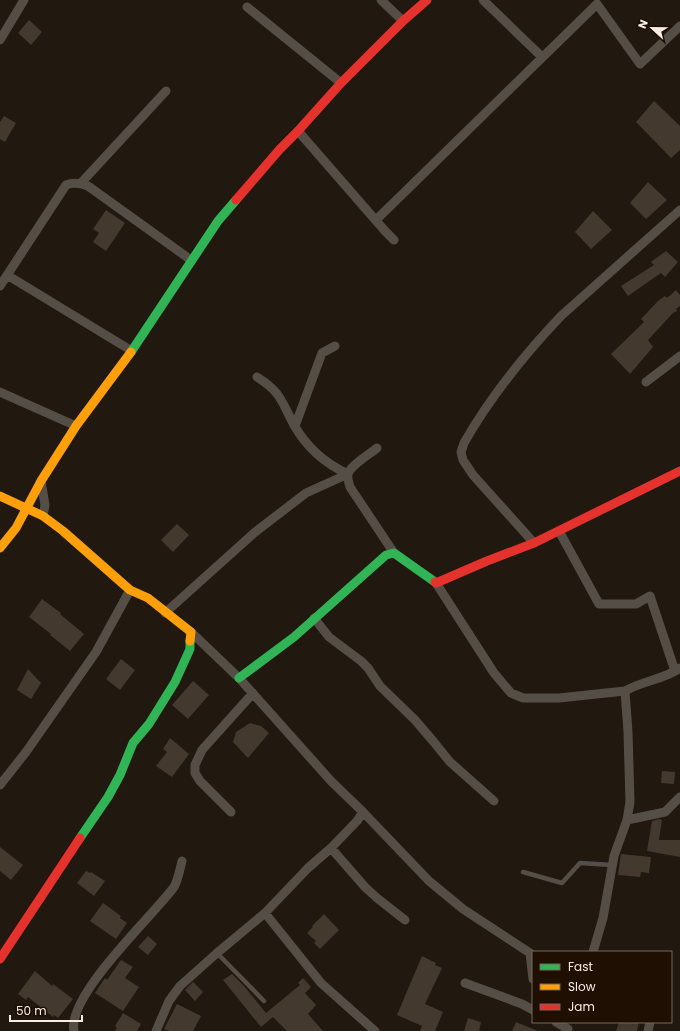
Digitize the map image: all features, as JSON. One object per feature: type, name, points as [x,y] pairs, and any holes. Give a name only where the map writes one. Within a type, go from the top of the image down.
[{"type":"street","points":[[0,40],[24,0]]},
{"type":"street","points":[[381,0],[403,21]]},
{"type":"street","points":[[0,548],[16,528],[41,481],[76,426],[132,351],[218,221],[280,149],[298,132],[341,83],[403,21],[427,0]]},
{"type":"street","points":[[483,0],[542,57]]},
{"type":"street","points":[[376,220],[597,4],[640,64],[680,26]]},
{"type":"street","points":[[247,7],[341,83]]},
{"type":"street","points":[[81,183],[166,91]]},
{"type":"street","points":[[298,132],[394,240]]},
{"type":"street","points":[[0,286],[66,185],[71,183],[81,183],[88,186],[191,260]]},
{"type":"street","points":[[534,543],[473,475],[463,460],[461,452],[464,443],[499,391],[546,331],[680,210]]},
{"type":"street","points":[[7,275],[132,351]]},
{"type":"street","points":[[295,426],[322,353],[335,346]]},
{"type":"street","points":[[646,382],[680,356]]},
{"type":"street","points":[[257,377],[270,385],[280,396],[301,436],[319,457],[335,468],[348,474]]},
{"type":"street","points":[[0,392],[76,426]]},
{"type":"street","points":[[377,448],[352,467],[348,474],[350,487],[394,553],[405,560],[425,578],[436,583],[494,673],[511,693],[523,698],[545,698],[625,691],[636,685],[663,677],[678,669],[650,596],[636,604],[599,604],[559,531]]},
{"type":"street","points":[[436,583],[534,543],[680,471]]},
{"type":"street","points":[[165,613],[254,533],[306,493],[348,474]]},
{"type":"street","points":[[41,481],[45,505],[43,516]]},
{"type":"street","points":[[0,496],[43,516],[63,531],[130,590],[148,598],[165,613],[191,632],[239,678],[318,767],[430,881],[463,909],[530,953],[532,970]]},
{"type":"street","points":[[239,678],[295,636],[386,555],[394,553]]},
{"type":"street","points":[[0,785],[26,752],[96,652],[130,590]]},
{"type":"street","points":[[314,618],[329,637],[368,668],[380,686],[433,740],[450,762],[494,802]]},
{"type":"street","points":[[0,959],[108,797],[120,775],[133,743],[162,706],[190,649],[191,632]]},
{"type":"street","points":[[592,951],[603,918],[614,856],[627,820],[630,802],[625,691]]},
{"type":"street","points":[[232,812],[200,781],[196,773],[195,765],[202,750],[253,693]]},
{"type":"street","points":[[627,820],[665,812],[680,797]]},
{"type":"street","points":[[156,1031],[169,1001],[180,986],[265,913],[308,868],[331,848],[363,812]]},
{"type":"street","points":[[331,848],[365,887],[405,920]]},
{"type":"street","points":[[74,1031],[74,1016],[100,973],[175,886],[182,861]]},
{"type":"street","points":[[265,913],[321,983],[375,1031]]},
{"type":"street","points":[[465,984],[522,1004],[532,1009]]},
{"type":"lane","points":[[523,872],[562,883],[580,863],[612,865]]},
{"type":"lane","points":[[217,953],[264,1001]]},
{"type":"building","points":[[29,20],[42,32],[31,45],[18,33]]},
{"type":"building","points":[[654,101],[680,126],[680,150],[671,158],[636,122]]},
{"type":"building","points":[[4,116],[16,123],[5,142],[0,139],[0,122]]},
{"type":"building","points":[[648,182],[667,200],[646,219],[630,203]]},
{"type":"building","points":[[106,210],[125,223],[106,251],[93,242],[99,233],[93,229]]},
{"type":"building","points":[[593,211],[612,230],[591,249],[575,232]]},
{"type":"building","points":[[666,251],[678,262],[665,277],[661,273],[628,296],[621,286],[654,265],[651,262]]},
{"type":"building","points":[[676,290],[680,295],[680,306],[676,309],[677,311],[673,313],[648,340],[653,347],[630,374],[611,354],[644,322],[641,319],[658,301],[665,296],[667,298]]},
{"type":"building","points":[[177,524],[189,535],[173,552],[161,540]]},
{"type":"building","points":[[42,599],[61,613],[60,614],[84,634],[70,651],[29,617]]},
{"type":"building","points":[[121,659],[135,670],[120,690],[106,679]]},
{"type":"building","points":[[28,669],[41,683],[31,699],[17,690]]},
{"type":"building","points":[[193,681],[209,695],[188,719],[172,705]]},
{"type":"building","points":[[250,723],[261,726],[269,733],[248,758],[233,742],[236,732]]},
{"type":"building","points":[[170,738],[189,754],[172,777],[156,766],[167,752],[163,749]]},
{"type":"building","points":[[662,771],[675,772],[674,784],[661,783]]},
{"type":"building","points":[[659,819],[662,820],[659,840],[680,840],[680,857],[647,851],[652,821]]},
{"type":"building","points":[[0,847],[23,865],[11,880],[0,871]]},
{"type":"building","points":[[621,854],[651,857],[649,873],[641,872],[640,877],[618,875]]},
{"type":"building","points":[[86,871],[91,872],[105,881],[94,896],[77,883]]},
{"type":"building","points":[[103,903],[121,916],[120,918],[127,923],[116,939],[90,921]]},
{"type":"building","points":[[324,914],[339,930],[320,949],[314,943],[316,941],[307,933]]},
{"type":"building","points":[[148,936],[157,944],[148,955],[138,947]]},
{"type":"building","points":[[422,956],[436,963],[435,965],[442,968],[425,1004],[443,1012],[435,1031],[420,1031],[422,1026],[397,1015]]},
{"type":"building","points":[[121,960],[133,967],[125,978],[139,987],[123,1011],[95,993],[105,978],[107,980]]},
{"type":"building","points":[[35,971],[52,986],[53,984],[73,999],[58,1018],[54,1015],[53,1017],[28,997],[26,1000],[18,994]]},
{"type":"building","points":[[232,974],[266,1013],[300,985],[298,983],[303,978],[311,987],[305,993],[316,1005],[308,1014],[323,1031],[287,1031],[273,1017],[261,1027],[223,980]]},
{"type":"building","points":[[193,982],[203,992],[195,1001],[185,990]]},
{"type":"building","points":[[177,1004],[201,1016],[193,1031],[169,1031],[164,1029]]},
{"type":"building","points":[[123,1013],[141,1024],[137,1031],[115,1031],[117,1028],[115,1026]]},
{"type":"building","points":[[468,1018],[481,1022],[479,1031],[464,1031]]},
{"type":"building","points":[[516,1022],[538,1031],[512,1031]]},
{"type":"building","points":[[619,1023],[639,1023],[637,1031],[616,1031]]},
{"type":"traffic: fast","points":[[131,352],[218,221],[236,200]]},
{"type":"traffic: fast","points":[[239,678],[294,637],[386,555],[394,553],[435,582]]},
{"type":"traffic: fast","points":[[80,838],[108,797],[120,775],[133,743],[149,724],[175,682],[190,649],[190,641]]},
{"type":"traffic: slow","points":[[0,548],[16,528],[41,481],[76,426],[131,352]]},
{"type":"traffic: slow","points":[[0,496],[43,516],[63,531],[130,590],[148,598],[191,632],[190,641]]},
{"type":"traffic: jam","points":[[236,200],[280,149],[341,83],[403,21],[427,0]]},
{"type":"traffic: jam","points":[[435,582],[436,583],[534,543],[680,471]]},
{"type":"traffic: jam","points":[[0,959],[80,838]]}]
